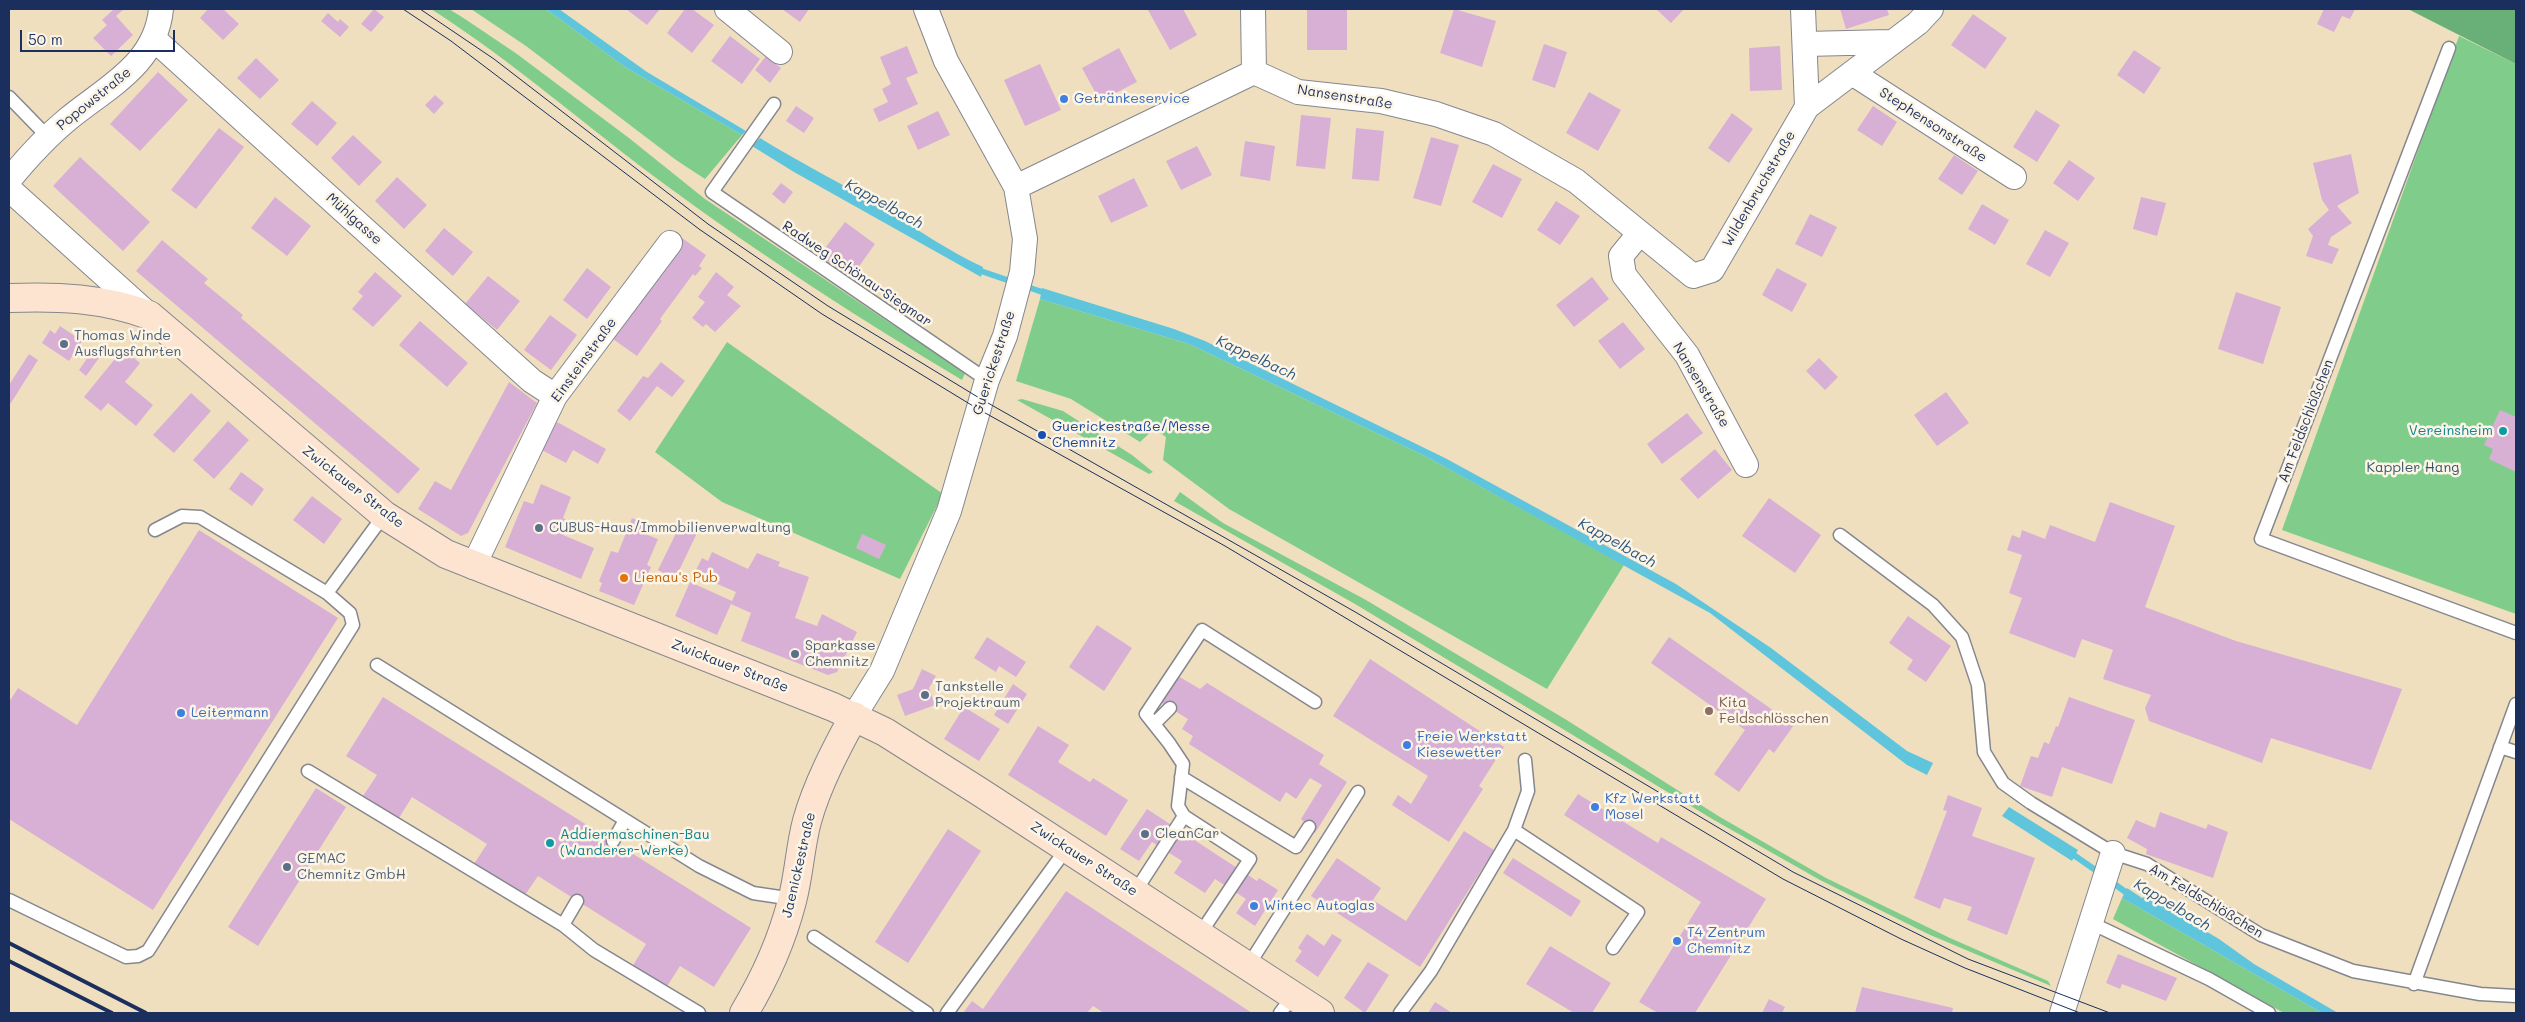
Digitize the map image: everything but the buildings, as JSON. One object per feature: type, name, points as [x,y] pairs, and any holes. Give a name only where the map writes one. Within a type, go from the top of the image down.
[{"type":"main road","name":"Zwickauer Straße","points":[[9,298],[58,296],[101,301],[149,315],[384,515],[446,554],[473,567],[854,716],[885,732],[1068,848],[1248,966],[1287,1004],[1320,1013]]},
{"type":"main road","name":"Jaenickestraße","points":[[748,1012],[775,953],[793,899],[803,839],[813,804],[854,716]]},
{"type":"street","name":"Popowstraße","points":[[9,180],[34,149],[144,57],[154,40],[161,9]]},
{"type":"street","points":[[727,9],[780,52]]},
{"type":"street","name":"Guerickestraße","points":[[854,716],[882,671],[936,545],[959,482],[986,380],[1005,336],[1022,272],[1025,239],[1016,188],[946,61],[926,9]]},
{"type":"street","points":[[1016,188],[1254,72],[1253,9]]},
{"type":"street","points":[[1803,9],[1807,107]]},
{"type":"street","name":"Wildenbruchstraße","points":[[1712,270],[1807,107],[1852,74],[1890,42],[1918,23],[1931,9]]},
{"type":"street","name":"Mühlgasse","points":[[154,40],[532,381],[555,396]]},
{"type":"street","points":[[1805,44],[1890,42]]},
{"type":"street","name":"Nansenstraße","points":[[1254,72],[1298,92],[1381,101],[1436,114],[1494,134],[1576,181],[1693,276],[1712,270]]},
{"type":"street","name":"Stephensonstraße","points":[[1852,74],[2014,177]]},
{"type":"street","name":"Zwickauer Straße","points":[[9,189],[149,315]]},
{"type":"street","name":"Nansenstraße","points":[[1640,234],[1621,256],[1624,276],[1687,355],[1746,465]]},
{"type":"street","name":"Einsteinstraße","points":[[473,567],[555,396],[670,243]]},
{"type":"street","points":[[2062,1013],[2113,853]]},
{"type":"lane","name":"Am Feldschlößchen","points":[[2449,48],[2261,539],[2516,633]]},
{"type":"lane","points":[[9,97],[48,137]]},
{"type":"lane","name":"Radweg Schönau-Siegmar","points":[[774,104],[712,192],[986,380]]},
{"type":"lane","points":[[327,593],[384,515]]},
{"type":"lane","points":[[9,900],[126,956],[138,956],[148,951],[353,625],[350,613],[327,593],[200,517],[182,516],[155,530]]},
{"type":"lane","name":"Am Feldschlößchen","points":[[1840,535],[1933,606],[1962,637],[1978,685],[1984,752],[2003,783],[2113,853],[2147,864],[2261,935],[2353,972],[2480,994],[2516,996]]},
{"type":"lane","points":[[1200,934],[1250,859],[1184,816],[1178,806],[1183,764],[1146,714],[1202,630],[1315,702]]},
{"type":"lane","points":[[377,665],[624,822],[699,866],[753,893],[793,899]]},
{"type":"lane","points":[[2414,984],[2516,704]]},
{"type":"lane","points":[[1154,724],[1170,708]]},
{"type":"lane","points":[[2500,747],[2516,752]]},
{"type":"lane","points":[[1400,1013],[1431,971],[1514,830],[1528,791],[1525,760]]},
{"type":"lane","points":[[308,771],[564,924],[594,950],[699,1013]]},
{"type":"lane","points":[[1181,777],[1296,847],[1309,828]]},
{"type":"lane","points":[[1248,966],[1358,792]]},
{"type":"lane","points":[[1135,892],[1184,816]]},
{"type":"lane","points":[[613,841],[624,822]]},
{"type":"lane","points":[[1514,830],[1638,912],[1613,948]]},
{"type":"lane","points":[[947,1013],[1068,848]]},
{"type":"lane","points":[[564,924],[577,901]]},
{"type":"lane","points":[[2090,923],[2209,979],[2269,1013]]},
{"type":"lane","points":[[814,937],[927,1013]]},
{"type":"green space","points":[[431,9],[449,9],[517,54],[629,138],[705,199],[890,323],[966,371],[962,380],[849,311],[703,212],[492,51]]},
{"type":"green space","points":[[471,9],[546,9],[625,67],[742,135],[705,179],[676,160],[526,46]]},
{"type":"green space","points":[[2408,9],[2516,9],[2516,64]]},
{"type":"green space","name":"Kappler Hang","points":[[2459,36],[2516,64],[2516,614],[2282,530]]},
{"type":"green space","points":[[1040,299],[1189,344],[1425,456],[1624,565],[1547,689],[1229,509],[1163,460],[1166,437],[1154,429],[1140,442],[1071,399],[1016,381]]},
{"type":"green space","points":[[727,342],[943,494],[900,579],[722,502],[655,452]]},
{"type":"green space","points":[[1022,399],[1063,411],[1132,455],[1153,472],[1149,474],[1017,400]]},
{"type":"green space","points":[[1180,492],[1223,523],[1366,600],[1565,719],[1720,817],[1826,878],[1950,938],[2048,981],[2051,986],[1928,934],[1820,880],[1714,820],[1355,604],[1174,501]]},
{"type":"green space","points":[[2122,898],[2322,1013],[2284,1013],[2113,919]]},
{"type":"water","points":[[546,9],[559,9],[647,72],[746,131],[742,135],[625,67]]},
{"type":"water","points":[[760,138],[884,208],[945,247],[983,267],[981,277],[794,172],[752,146]]},
{"type":"water","points":[[1042,288],[1174,329],[1205,341],[1445,458],[1676,584],[1771,648],[1907,751],[1933,763],[1927,775],[1907,765],[1710,613],[1425,456],[1189,344],[1040,299]]},
{"type":"water","points":[[2009,807],[2078,850],[2072,861],[2002,816]]},
{"type":"water","points":[[2127,888],[2142,898],[2147,896],[2219,939],[2254,964],[2338,1013],[2322,1013],[2122,898]]},
{"type":"waterway","name":"Kappelbach","points":[[975,269],[1048,294]]},
{"type":"waterway","name":"Kappelbach","points":[[2068,851],[2101,874]]},
{"type":"waterway","name":"Kappelbach","points":[[2109,880],[2131,896]]},
{"type":"tram line","points":[[403,9],[451,41],[699,229],[822,314],[978,409],[1225,546],[1783,879],[1901,939],[1965,968],[2080,1013]]},
{"type":"tram line","points":[[420,9],[494,59],[708,224],[828,306],[981,399],[1357,613],[1793,872],[1968,959],[2110,1013]]},
{"type":"railway","points":[[9,943],[146,1013]]},
{"type":"railway","points":[[9,961],[112,1013]]},
{"type":"place","name":"Getränkeservice","points":[[1064,99]]},
{"type":"place","name":"Thomas Winde Ausflugsfahrten","points":[[64,344]]},
{"type":"place","name":"Vereinsheim","points":[[2503,431]]},
{"type":"place","name":"Guerickestraße/Messe Chemnitz","points":[[1042,435]]},
{"type":"place","name":"CUBUS-Haus/Immobilienverwaltung","points":[[539,528]]},
{"type":"place","name":"Lienau's Pub","points":[[624,578]]},
{"type":"place","name":"Sparkasse Chemnitz","points":[[795,654]]},
{"type":"place","name":"Tankstelle Projektraum","points":[[925,695]]},
{"type":"place","name":"Kita Feldschlösschen","points":[[1709,711]]},
{"type":"place","name":"Leitermann","points":[[181,713]]},
{"type":"place","name":"Freie Werkstatt Kiesewetter","points":[[1407,745]]},
{"type":"place","name":"Kfz Werkstatt Mosel","points":[[1595,807]]},
{"type":"place","name":"CleanCar","points":[[1145,834]]},
{"type":"place","name":"Addiermaschinen-Bau (Wanderer-Werke)","points":[[550,843]]},
{"type":"place","name":"GEMAC Chemnitz GmbH","points":[[287,867]]},
{"type":"place","name":"Wintec Autoglas","points":[[1254,906]]},
{"type":"place","name":"T4 Zentrum Chemnitz","points":[[1677,941]]}]
